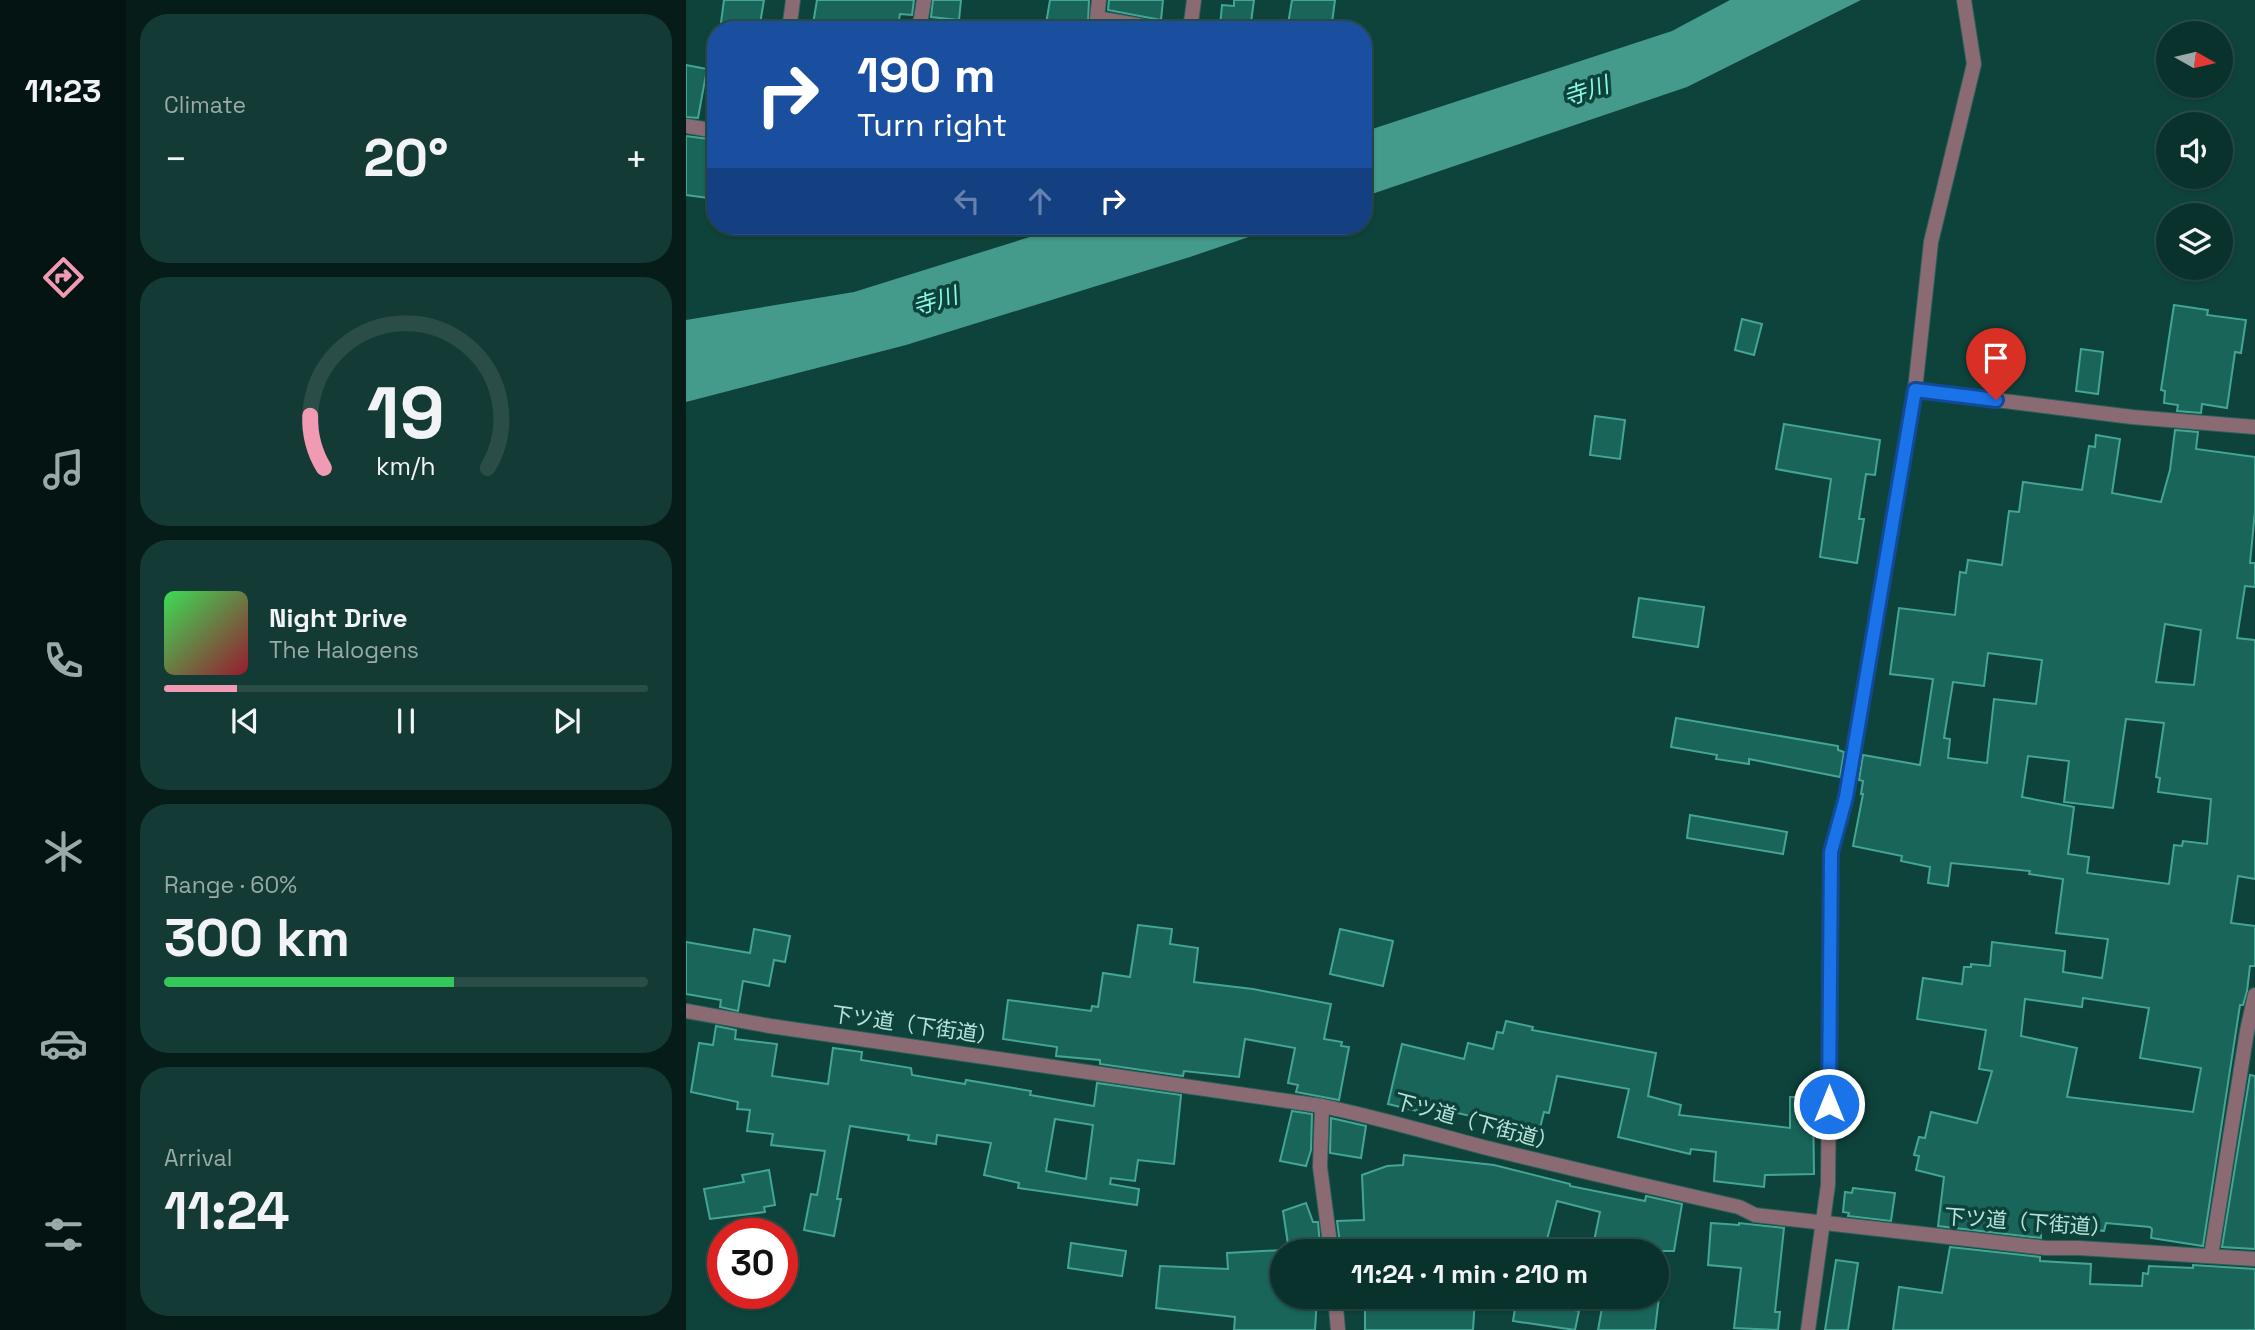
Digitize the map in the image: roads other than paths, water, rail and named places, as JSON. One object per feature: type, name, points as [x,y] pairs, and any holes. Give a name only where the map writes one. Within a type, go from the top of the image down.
[{"type":"street","points":[[790,21],[793,0]]},
{"type":"street","points":[[920,21],[924,0]]},
{"type":"street","points":[[1099,0],[1097,18],[1114,21]]},
{"type":"street","points":[[1191,21],[1194,0]]},
{"type":"street","points":[[1808,1330],[1828,1185],[1831,852],[1846,797],[1915,390],[1931,242],[1974,64],[1964,0]]},
{"type":"street","points":[[686,126],[707,130]]},
{"type":"street","points":[[1915,390],[2132,417],[2255,427]]},
{"type":"street","points":[[2211,1256],[2255,995]]},
{"type":"street","name":"下ツ道（下街道）","points":[[686,1011],[770,1026],[1322,1106],[1379,1117],[1441,1136],[1579,1171],[1739,1207],[1755,1215],[2046,1248],[2255,1259]]},
{"type":"street","points":[[1322,1106],[1320,1167],[1329,1239]]},
{"type":"street","points":[[1336,1309],[1338,1330]]},
{"type":"water","name":"寺川","points":[[1730,0],[1861,0],[1687,87],[1372,194],[1372,129],[1672,31]]},
{"type":"water","name":"寺川","points":[[1036,235],[1255,235],[906,345],[686,402],[686,320],[854,292]]}]
